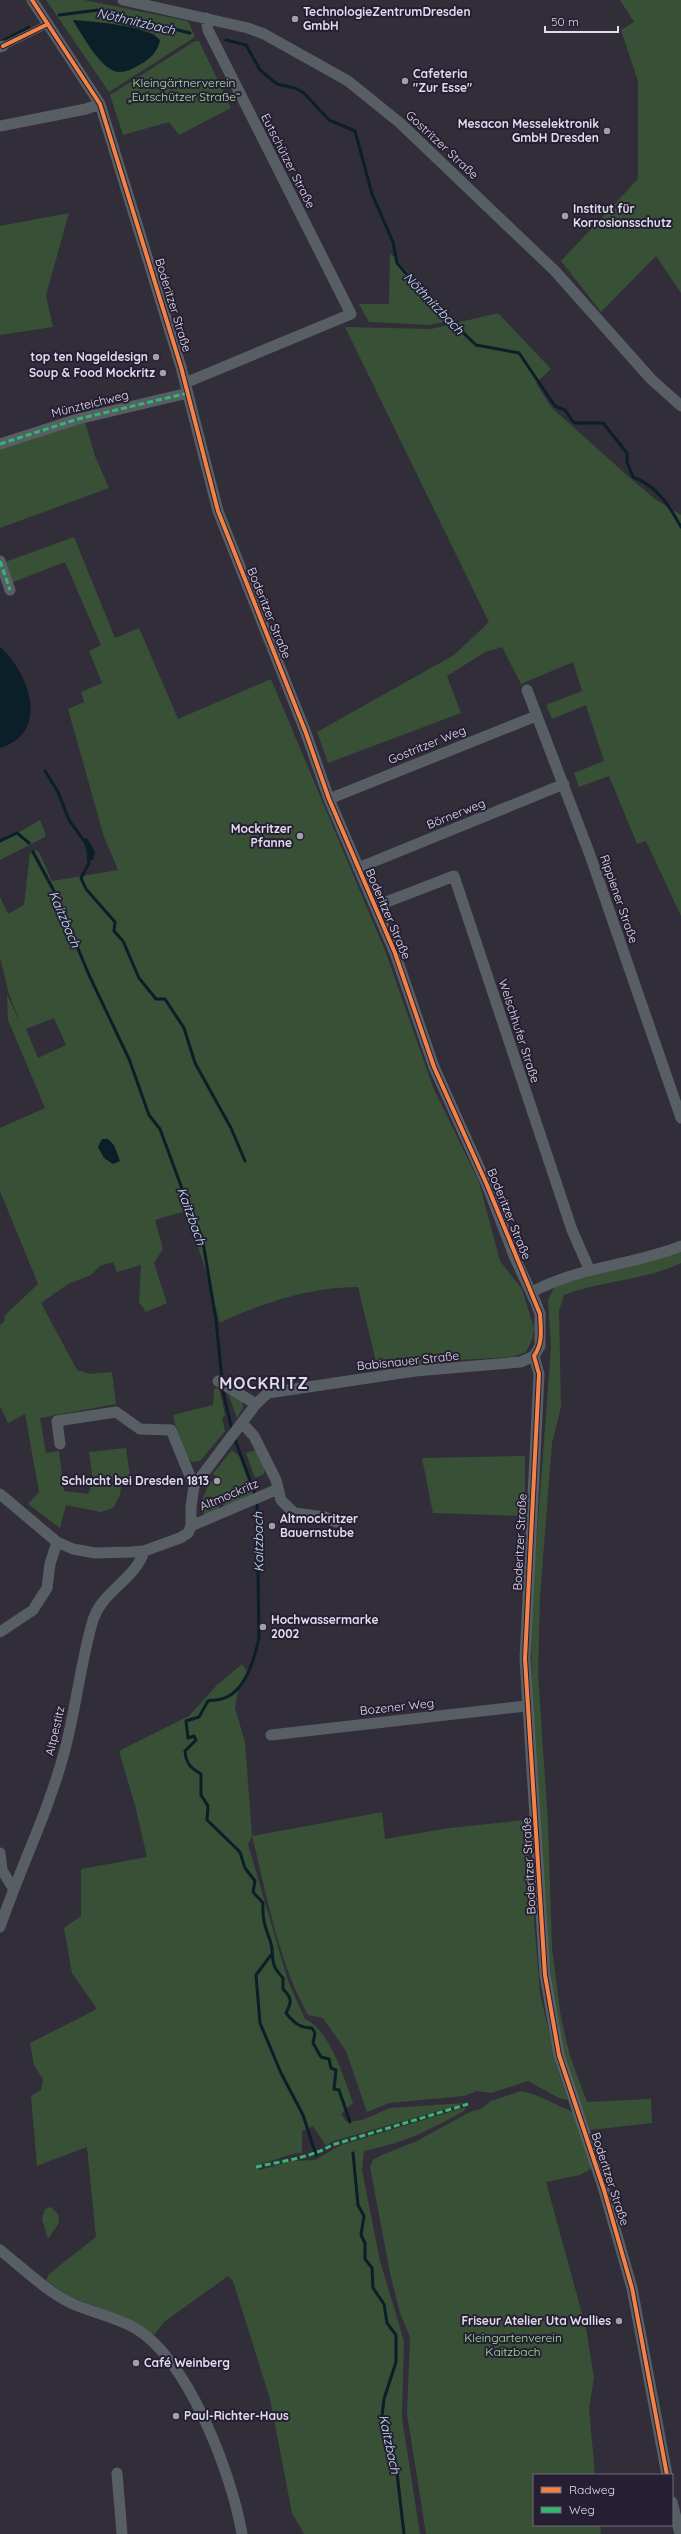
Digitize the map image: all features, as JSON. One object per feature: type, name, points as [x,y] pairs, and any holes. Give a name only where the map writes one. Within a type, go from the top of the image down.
[{"type":"street","name":"Boderitzer Straße","points":[[32,0],[100,104],[186,388],[218,511],[306,733],[329,799],[395,953],[434,1067],[487,1184],[515,1258],[532,1292],[540,1314],[542,1336],[540,1346],[534,1356],[539,1374],[525,1659],[526,1706],[537,1823],[545,1975],[550,2015],[566,2078],[604,2190],[632,2288],[667,2474]]},
{"type":"street","name":"Gostritzer Straße","points":[[123,0],[206,18],[264,34],[348,81],[400,123],[555,271],[651,379],[681,406]]},
{"type":"street","name":"Eutschützer Straße","points":[[206,18],[208,30],[351,314]]},
{"type":"street","points":[[2,47],[48,24]]},
{"type":"street","points":[[0,126],[86,109],[100,104]]},
{"type":"street","name":"Münzteichweg","points":[[0,444],[78,419],[186,388],[351,314]]},
{"type":"street","points":[[0,561],[10,590]]},
{"type":"street","name":"Rippiener Straße","points":[[526,690],[564,784],[681,1118]]},
{"type":"street","name":"Gostritzer Weg","points":[[329,799],[536,716]]},
{"type":"street","name":"Börnerweg","points":[[358,868],[564,784]]},
{"type":"street","name":"Welschhufer Straße","points":[[376,906],[454,876],[572,1230],[590,1271]]},
{"type":"street","points":[[532,1292],[552,1281],[660,1254],[681,1246]]},
{"type":"street","name":"Babisnauer Straße","points":[[285,1390],[415,1371],[510,1364],[527,1360],[534,1356]]},
{"type":"street","points":[[222,1384],[256,1404]]},
{"type":"street","name":"Altmockritz","points":[[0,1494],[57,1542],[74,1549],[95,1553],[144,1551],[180,1538],[188,1533],[191,1526],[191,1507],[194,1486],[240,1428],[256,1404],[268,1393],[285,1390]]},
{"type":"street","name":"Altmockritz","points":[[60,1444],[57,1421],[116,1412],[140,1429],[171,1430],[180,1456],[194,1486]]},
{"type":"street","name":"Altmockritz","points":[[240,1428],[254,1436],[276,1480],[281,1500],[294,1513],[325,1517],[336,1522]]},
{"type":"street","name":"Altmockritz","points":[[191,1526],[278,1489]]},
{"type":"street","points":[[0,1632],[33,1610],[37,1604],[47,1588],[50,1564],[57,1542]]},
{"type":"street","name":"Altpestitz","points":[[0,1926],[13,1888],[53,1789],[64,1753],[94,1619],[104,1598],[141,1562],[144,1551]]},
{"type":"street","name":"Bozener Weg","points":[[271,1735],[526,1706]]},
{"type":"street","points":[[0,1853],[2,1870],[13,1888]]},
{"type":"street","points":[[0,2250],[63,2298],[136,2329],[154,2342],[170,2360],[192,2394],[206,2424],[219,2456],[242,2534]]},
{"type":"street","points":[[117,2473],[122,2534]]},
{"type":"street","points":[[673,2506],[680,2534]]},
{"type":"green space","points":[[46,0],[84,0],[188,21],[195,37],[109,92]],"holes":[[[73,21],[106,23],[155,34],[155,52],[140,64],[127,70],[116,71],[106,66],[98,58]]]},
{"type":"green space","points":[[620,0],[681,0],[681,293],[656,256],[601,312],[561,261],[638,179],[638,81],[621,30],[634,22]]},
{"type":"green space","name":"Kleingärtnerverein „Eutschützer Straße“","points":[[195,41],[199,41],[231,108],[179,135],[169,122],[123,135],[110,95]]},
{"type":"green space","points":[[69,213],[46,295],[53,327],[0,335],[0,226]]},
{"type":"green space","points":[[390,253],[453,320],[430,325],[369,322],[359,304],[389,304]]},
{"type":"green space","points":[[498,313],[551,369],[536,383],[551,407],[655,499],[681,515],[681,916],[646,841],[637,844],[609,776],[579,787],[574,773],[604,761],[586,705],[552,719],[546,705],[582,691],[573,662],[521,684],[502,647],[485,652],[447,676],[461,713],[328,763],[317,732],[454,655],[489,622],[345,327],[431,329]]},
{"type":"green space","points":[[85,422],[95,456],[109,488],[0,528],[0,448]]},
{"type":"green space","points":[[74,537],[115,638],[139,628],[178,719],[271,679],[386,953],[433,1087],[479,1182],[500,1261],[522,1289],[534,1328],[532,1340],[526,1352],[512,1357],[458,1360],[378,1370],[358,1287],[304,1293],[269,1303],[220,1323],[205,1268],[186,1211],[155,1220],[163,1249],[154,1263],[167,1303],[146,1312],[139,1302],[141,1265],[117,1272],[113,1262],[100,1266],[91,1275],[68,1284],[41,1303],[77,1370],[90,1374],[112,1372],[116,1404],[40,1418],[46,1453],[59,1451],[64,1491],[88,1494],[93,1481],[89,1452],[126,1448],[130,1476],[125,1482],[94,1481],[121,1485],[120,1495],[113,1508],[101,1512],[66,1505],[60,1528],[28,1504],[39,1492],[25,1414],[8,1423],[0,1406],[0,1325],[4,1322],[5,1315],[38,1284],[0,1191],[0,1128],[45,1108],[8,1020],[7,994],[21,1025],[9,994],[0,958],[0,897],[8,914],[24,905],[30,853],[36,850],[39,852],[52,881],[118,870],[104,837],[68,709],[84,702],[81,692],[102,683],[89,651],[101,645],[65,562],[11,583],[5,562]],"holes":[[[54,1018],[66,1045],[38,1058],[26,1029]]]},
{"type":"green space","points":[[40,820],[45,832],[45,837],[0,860],[0,843]]},
{"type":"green space","points":[[681,1252],[681,1263],[667,1269],[638,1277],[593,1286],[564,1295],[559,1311],[561,1407],[552,1443],[540,1597],[538,1673],[548,1823],[552,1948],[561,2018],[570,2056],[587,2102],[651,2099],[652,2123],[590,2130],[565,2059],[552,1995],[532,1707],[531,1614],[551,1348],[548,1300],[555,1286]]},
{"type":"green space","points":[[219,1388],[225,1415],[222,1419],[225,1431],[200,1461],[192,1462],[182,1452],[173,1415],[213,1405],[214,1389]]},
{"type":"green space","points":[[228,1393],[242,1401],[243,1408],[237,1418]]},
{"type":"green space","points":[[232,1450],[239,1456],[253,1494],[224,1508],[223,1500],[218,1501],[219,1509],[205,1516],[200,1505],[210,1481],[219,1484],[221,1480],[213,1474]]},
{"type":"green space","points":[[256,1450],[265,1468],[264,1474],[255,1478],[246,1453]]},
{"type":"green space","points":[[525,1456],[525,1516],[433,1513],[422,1458]]},
{"type":"green space","points":[[242,1664],[248,1673],[238,1691],[235,1708],[245,1742],[252,1836],[248,1844],[288,1981],[305,2019],[322,2033],[329,2044],[353,2103],[341,2114],[347,2122],[362,2120],[390,2108],[465,2103],[331,2142],[326,2146],[313,2126],[302,2131],[302,2153],[296,2153],[255,2166],[260,2170],[291,2161],[315,2160],[341,2145],[466,2107],[464,2111],[405,2140],[364,2151],[362,2170],[380,2261],[404,2341],[402,2418],[420,2534],[304,2534],[292,2513],[270,2399],[233,2281],[228,2276],[164,2322],[154,2335],[127,2318],[70,2297],[46,2280],[49,2274],[96,2237],[87,2147],[37,2166],[31,2096],[41,2090],[43,2079],[34,2065],[30,2043],[97,2009],[72,1973],[64,1928],[81,1916],[81,1869],[147,1857],[136,1809],[119,1751],[189,1716],[217,1685]]},
{"type":"green space","points":[[382,1812],[385,1839],[449,1828],[526,1820],[540,1993],[558,2071],[568,2100],[559,2098],[528,2081],[491,2093],[477,2091],[464,2096],[389,2103],[367,2112],[346,2051],[323,2018],[308,2015],[289,1973],[274,1928],[252,1836]]},
{"type":"green space","name":"Kleingartenverein Kaitzbach","points":[[521,2091],[541,2097],[573,2112],[592,2168],[580,2175],[546,2182],[586,2328],[594,2378],[589,2408],[595,2474],[533,2474],[533,2526],[600,2526],[601,2534],[426,2534],[407,2414],[410,2337],[400,2313],[390,2273],[370,2167],[373,2160],[382,2155],[417,2141],[470,2112],[481,2109],[491,2101]]},
{"type":"green space","points":[[51,2207],[58,2214],[59,2223],[48,2239],[42,2219],[45,2209]]},
{"type":"water","points":[[73,20],[120,25],[144,31],[160,40],[159,44],[150,58],[143,63],[132,69],[119,72],[112,70],[99,59]]},
{"type":"water","points":[[0,647],[19,671],[26,686],[30,701],[30,716],[26,729],[16,740],[0,748]]},
{"type":"water","points":[[87,838],[95,852],[93,860],[89,860],[83,839]]},
{"type":"water","points":[[102,1139],[108,1139],[114,1145],[120,1161],[113,1164],[104,1158],[98,1147]]},
{"type":"waterway","name":"Nöthnitzbach","points":[[59,15],[98,10],[190,33]]},
{"type":"waterway","name":"Nöthnitzbach","points":[[1,42],[29,27]]},
{"type":"waterway","name":"Nöthnitzbach","points":[[226,40],[246,45],[260,70],[277,84],[295,88],[304,93],[329,120],[355,131],[372,194],[393,242],[397,263],[429,300],[476,345],[519,353],[555,406],[565,410],[574,423],[603,423],[627,453],[627,462],[633,477],[649,486],[662,497],[681,527]]},
{"type":"waterway","points":[[45,771],[58,792],[69,820],[84,841]]},
{"type":"waterway","name":"Kaitzbach","points":[[0,841],[17,833],[29,843]]},
{"type":"waterway","name":"Kaitzbach","points":[[33,852],[54,891],[89,975],[129,1059],[149,1115],[160,1129],[194,1221],[202,1236],[216,1320],[222,1380]]},
{"type":"waterway","points":[[88,856],[89,863],[81,878],[86,889],[115,922],[114,931],[123,941],[139,978],[156,999],[165,999],[184,1028],[195,1063],[231,1128],[245,1161]]},
{"type":"waterway","name":"Kaitzbach","points":[[222,1387],[232,1430]]},
{"type":"waterway","name":"Kaitzbach","points":[[234,1437],[256,1496]]},
{"type":"waterway","name":"Kaitzbach","points":[[257,1501],[259,1638],[255,1654],[249,1671],[234,1693],[223,1699],[208,1701],[199,1717],[186,1721],[188,1738],[194,1736],[196,1740],[185,1751],[190,1765],[194,1770],[201,1774],[201,1795],[208,1806],[207,1820],[240,1852],[245,1868],[255,1881],[253,1892],[263,1903],[263,1918],[272,1946],[273,1963],[283,1978],[283,1989],[290,2000],[286,2013],[298,2024],[304,2027],[312,2028],[315,2033],[313,2043],[321,2057],[329,2059],[331,2068],[336,2070],[334,2089],[339,2090],[350,2122]]},
{"type":"waterway","points":[[271,1955],[256,1975],[260,2023],[281,2073],[303,2115],[316,2155]]},
{"type":"waterway","name":"Kaitzbach","points":[[353,2153],[358,2205],[364,2216],[361,2235],[365,2243],[365,2259],[372,2268],[373,2288],[384,2304],[387,2323],[396,2335],[396,2362],[384,2399],[382,2416],[396,2464],[404,2534]]},
{"type":"marked path","points":[[0,444],[78,419],[188,393]]},
{"type":"marked path","points":[[0,561],[10,590]]},
{"type":"marked path","points":[[256,2167],[305,2156],[332,2145],[468,2104]]},
{"type":"cycle path","points":[[32,0],[100,104],[181,367],[218,511],[306,733],[329,799],[395,953],[434,1067],[487,1185],[540,1314],[540,1341],[534,1356],[539,1374],[525,1659],[545,1975],[559,2055],[604,2190],[632,2288],[667,2474]]},
{"type":"cycle path","points":[[3,46],[48,24]]},
{"type":"place","name":"TechnologieZentrumDresden GmbH","points":[[295,19]]},
{"type":"place","name":"Cafeteria \"Zur Esse\"","points":[[405,81]]},
{"type":"place","name":"Mesacon Messelektronik GmbH Dresden","points":[[607,131]]},
{"type":"place","name":"Institut für Korrosionsschutz","points":[[565,216]]},
{"type":"place","name":"top ten Nageldesign","points":[[156,357]]},
{"type":"place","name":"Soup & Food Mockritz","points":[[163,373]]},
{"type":"place","name":"Mockritzer Pfanne","points":[[300,836]]},
{"type":"place","name":"Schlacht bei Dresden 1813","points":[[217,1481]]},
{"type":"place","name":"Altmockritzer Bauernstube","points":[[272,1526]]},
{"type":"place","name":"Hochwassermarke 2002","points":[[263,1627]]},
{"type":"place","name":"Friseur Atelier Uta Wallies","points":[[619,2321]]},
{"type":"place","name":"Café Weinberg","points":[[136,2363]]},
{"type":"place","name":"Paul-Richter-Haus","points":[[176,2416]]},
{"type":"district","name":"MOCKRITZ","points":[[264,1383]]}]
